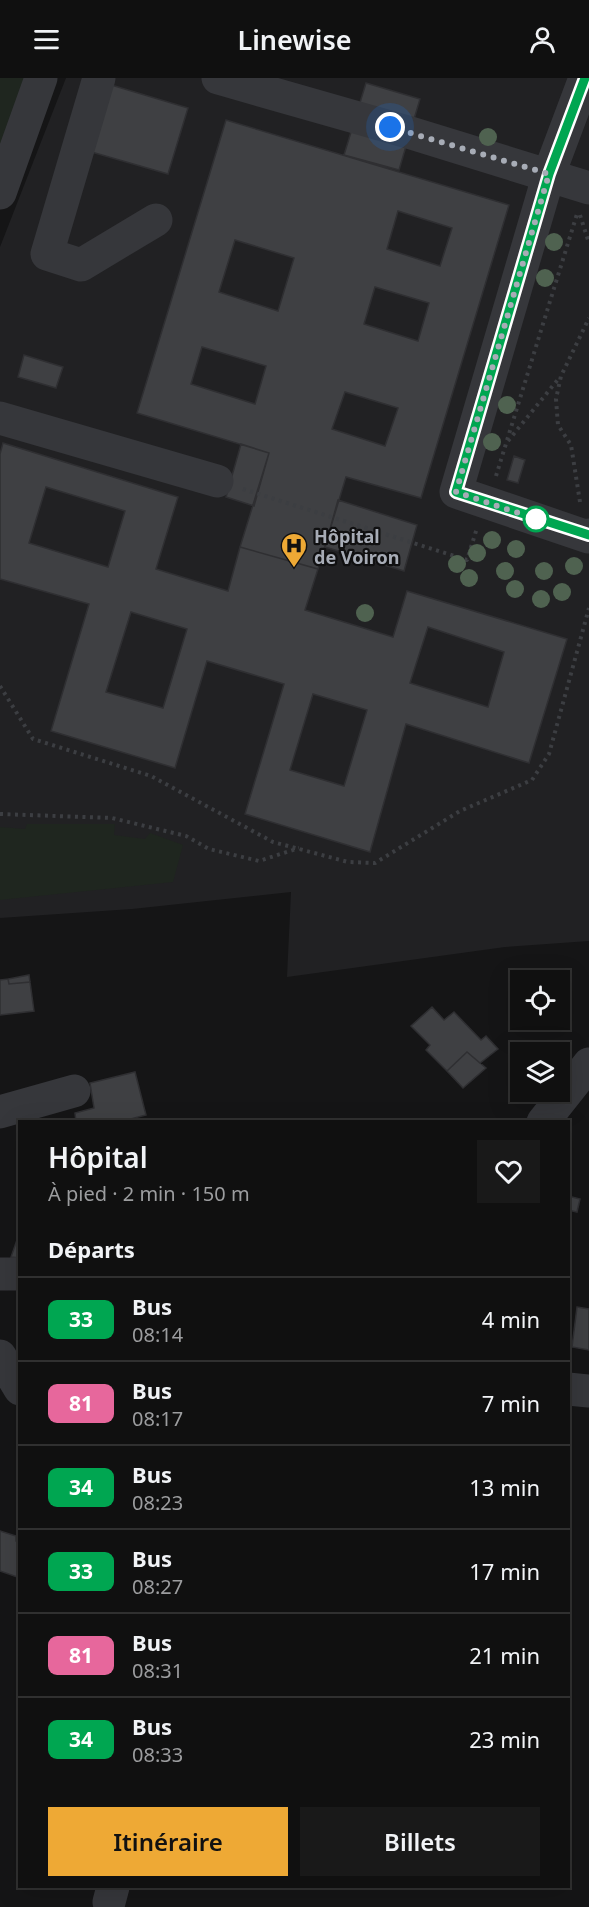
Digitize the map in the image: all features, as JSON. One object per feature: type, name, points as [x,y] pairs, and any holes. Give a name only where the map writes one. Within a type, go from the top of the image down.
[{"type":"street","points":[[0,193],[41,78]]},
{"type":"street","points":[[99,78],[47,254],[81,265],[156,220]]},
{"type":"street","points":[[218,78],[549,174],[589,188]]},
{"type":"street","points":[[580,533],[456,492],[549,174],[585,78]]},
{"type":"street","points":[[0,418],[217,481]]},
{"type":"street","points":[[545,1120],[589,1064]]},
{"type":"street","points":[[0,1113],[74,1091]]},
{"type":"street","points":[[0,1274],[18,1274]]},
{"type":"street","points":[[0,1356],[18,1386]]},
{"type":"street","points":[[570,1389],[589,1391]]},
{"type":"path","points":[[258,494],[466,560],[483,501],[496,476],[578,210],[589,243]]},
{"type":"path","points":[[506,444],[561,376],[589,318]]},
{"type":"path","points":[[561,376],[556,399],[558,425],[571,446],[580,502],[580,533]]},
{"type":"path","points":[[0,686],[33,739],[151,776],[273,842],[299,847],[348,862],[375,863],[460,811],[532,780],[549,754],[589,608]]},
{"type":"path","points":[[0,814],[112,818],[186,837],[209,849],[260,861],[299,847]]},
{"type":"shaded area","points":[[0,78],[26,78],[0,149]]},
{"type":"shaded area","name":"Hôpital de Voiron","points":[[66,78],[589,78],[589,941],[505,947],[287,977],[291,892],[132,909],[0,918],[0,247]]},
{"type":"shaded area","points":[[27,824],[115,824],[114,835],[145,839],[150,833],[183,845],[173,882],[0,900],[0,827],[25,829]]},
{"type":"building","points":[[366,83],[420,99],[399,170],[344,155]]},
{"type":"building","points":[[108,84],[188,108],[168,174],[88,151]]},
{"type":"building","points":[[226,120],[509,205],[421,498],[346,477],[318,569],[240,547],[269,453],[137,413]],"holes":[[[398,211],[452,228],[440,266],[387,249]],[[235,240],[294,258],[278,311],[219,292]],[[375,287],[429,303],[418,341],[364,324]],[[202,347],[266,366],[255,404],[191,384]],[[345,392],[398,408],[385,446],[332,429]]]},
{"type":"building","points":[[24,355],[63,367],[56,388],[18,377]]},
{"type":"building","points":[[3,443],[178,497],[156,569],[228,591],[240,547],[318,569],[305,610],[393,637],[407,591],[567,639],[529,763],[406,724],[370,852],[245,814],[284,684],[207,661],[175,768],[51,731],[89,604],[0,579],[0,454]],"holes":[[[46,487],[125,511],[108,567],[29,543]],[[131,612],[187,629],[163,708],[106,692]],[[428,627],[504,652],[488,707],[410,683]],[[313,694],[367,710],[344,786],[290,770]]]},
{"type":"building","points":[[241,444],[269,453],[254,506],[226,497]]},
{"type":"building","points":[[514,456],[525,460],[518,483],[507,480]]},
{"type":"building","points":[[338,500],[417,525],[404,571],[325,547]]},
{"type":"building","points":[[29,975],[30,982],[9,984],[8,979]]},
{"type":"building","points":[[8,979],[9,984],[30,982],[34,1011],[0,1015],[0,980]]},
{"type":"building","points":[[432,1007],[444,1020],[454,1012],[481,1040],[486,1036],[498,1049],[480,1063],[467,1052],[447,1071],[426,1050],[430,1045],[411,1026]]},
{"type":"building","points":[[467,1052],[486,1068],[463,1088],[447,1071]]},
{"type":"building","points":[[135,1072],[146,1115],[127,1120],[76,1120],[75,1113],[94,1108],[90,1083]]},
{"type":"building","points":[[570,1196],[580,1199],[577,1212],[570,1210]]},
{"type":"building","points":[[18,1237],[18,1258],[11,1257]]},
{"type":"building","points":[[577,1307],[589,1309],[589,1350],[572,1347]]},
{"type":"building","points":[[0,1531],[16,1536],[18,1577],[0,1571]]},
{"type":"bus line","name":"33","points":[[585,78],[549,174],[456,492],[588,537],[589,535]]},
{"type":"place","name":"Hôpital de Voiron","points":[[294,569]]},
{"type":"route","points":[[390,127],[549,174],[456,492],[536,519]]}]
